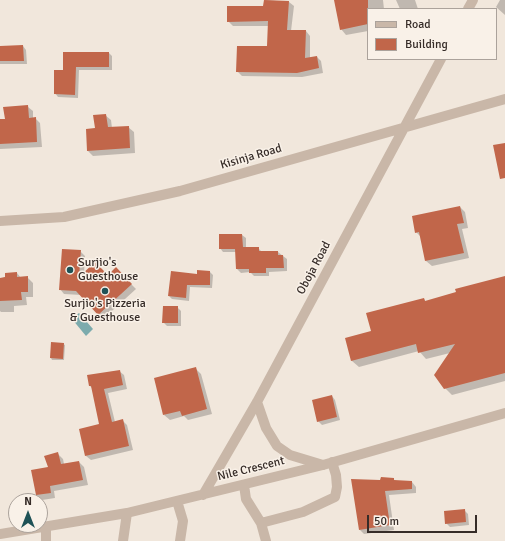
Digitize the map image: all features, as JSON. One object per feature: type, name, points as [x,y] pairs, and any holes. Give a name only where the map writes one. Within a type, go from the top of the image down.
[{"type":"street","name":"Oboja Road","points":[[203,495],[257,402],[440,60]]},
{"type":"street","name":"Kisinja Road","points":[[0,221],[64,217],[180,191],[505,99]]},
{"type":"street","points":[[257,402],[266,428],[277,446],[290,455],[328,464],[336,474],[337,487],[335,498],[303,512],[260,523]]},
{"type":"street","name":"Nile Crescent","points":[[48,528],[127,513],[328,464],[505,413]]},
{"type":"street","points":[[244,485],[246,499],[260,523],[266,541]]},
{"type":"street","points":[[177,501],[183,521],[180,541]]},
{"type":"street","points":[[123,541],[127,513]]},
{"type":"water","points":[[79,313],[93,329],[86,336],[72,319]]},
{"type":"building","points":[[264,0],[289,1],[287,30],[306,30],[305,58],[317,56],[319,68],[297,73],[236,72],[237,46],[267,46],[268,21],[227,22],[227,6],[263,6]]},
{"type":"building","points":[[334,0],[368,0],[367,24],[340,30]]},
{"type":"building","points":[[23,45],[24,61],[0,61],[0,46]]},
{"type":"building","points":[[63,52],[109,52],[109,67],[76,67],[75,95],[54,94],[54,70],[63,70]]},
{"type":"building","points":[[28,105],[29,118],[36,117],[37,142],[0,144],[0,119],[5,119],[3,107]]},
{"type":"building","points":[[106,114],[108,127],[129,126],[130,148],[87,151],[86,129],[95,128],[93,115]]},
{"type":"building","points":[[505,143],[505,178],[500,179],[493,145]]},
{"type":"building","points":[[460,206],[464,223],[457,224],[464,253],[425,261],[419,232],[415,233],[412,216]]},
{"type":"building","points":[[219,234],[242,234],[243,247],[259,247],[259,251],[278,251],[278,255],[283,255],[284,268],[266,268],[266,273],[249,273],[249,269],[236,269],[235,249],[219,249]]},
{"type":"building","name":"Surjio's Pizzeria & Guesthouse","points":[[62,249],[81,250],[79,277],[95,262],[108,275],[116,267],[132,284],[98,315],[76,291],[59,290]]},
{"type":"building","points":[[197,270],[210,271],[210,285],[187,285],[186,298],[168,296],[171,271],[197,274]]},
{"type":"building","points":[[17,272],[17,277],[28,276],[28,292],[21,292],[22,300],[0,301],[0,278],[5,277],[5,273]]},
{"type":"building","points":[[505,276],[505,373],[444,389],[434,375],[455,344],[418,353],[416,344],[351,361],[345,338],[371,331],[366,313],[424,298],[425,301],[456,292],[455,289]]},
{"type":"building","points":[[163,306],[178,306],[178,323],[162,323]]},
{"type":"building","points":[[51,342],[64,343],[63,359],[50,358]]},
{"type":"building","points":[[196,367],[207,409],[182,416],[180,411],[163,415],[154,378]]},
{"type":"building","points":[[120,370],[123,385],[104,389],[112,422],[123,419],[129,446],[85,456],[79,429],[99,424],[91,386],[89,386],[87,375]]},
{"type":"building","points":[[332,395],[337,417],[317,422],[312,400]]},
{"type":"building","points":[[58,452],[61,464],[79,461],[83,480],[50,486],[51,493],[36,493],[31,470],[48,467],[44,456]]},
{"type":"building","points":[[381,477],[394,478],[394,480],[412,481],[412,489],[385,491],[390,525],[359,530],[351,479],[380,480]]},
{"type":"building","points":[[465,509],[466,522],[445,524],[444,511]]},
{"type":"place","name":"Surjio's Guesthouse","points":[[70,270]]},
{"type":"place","name":"Surjio's Pizzeria & Guesthouse","points":[[105,291]]}]
